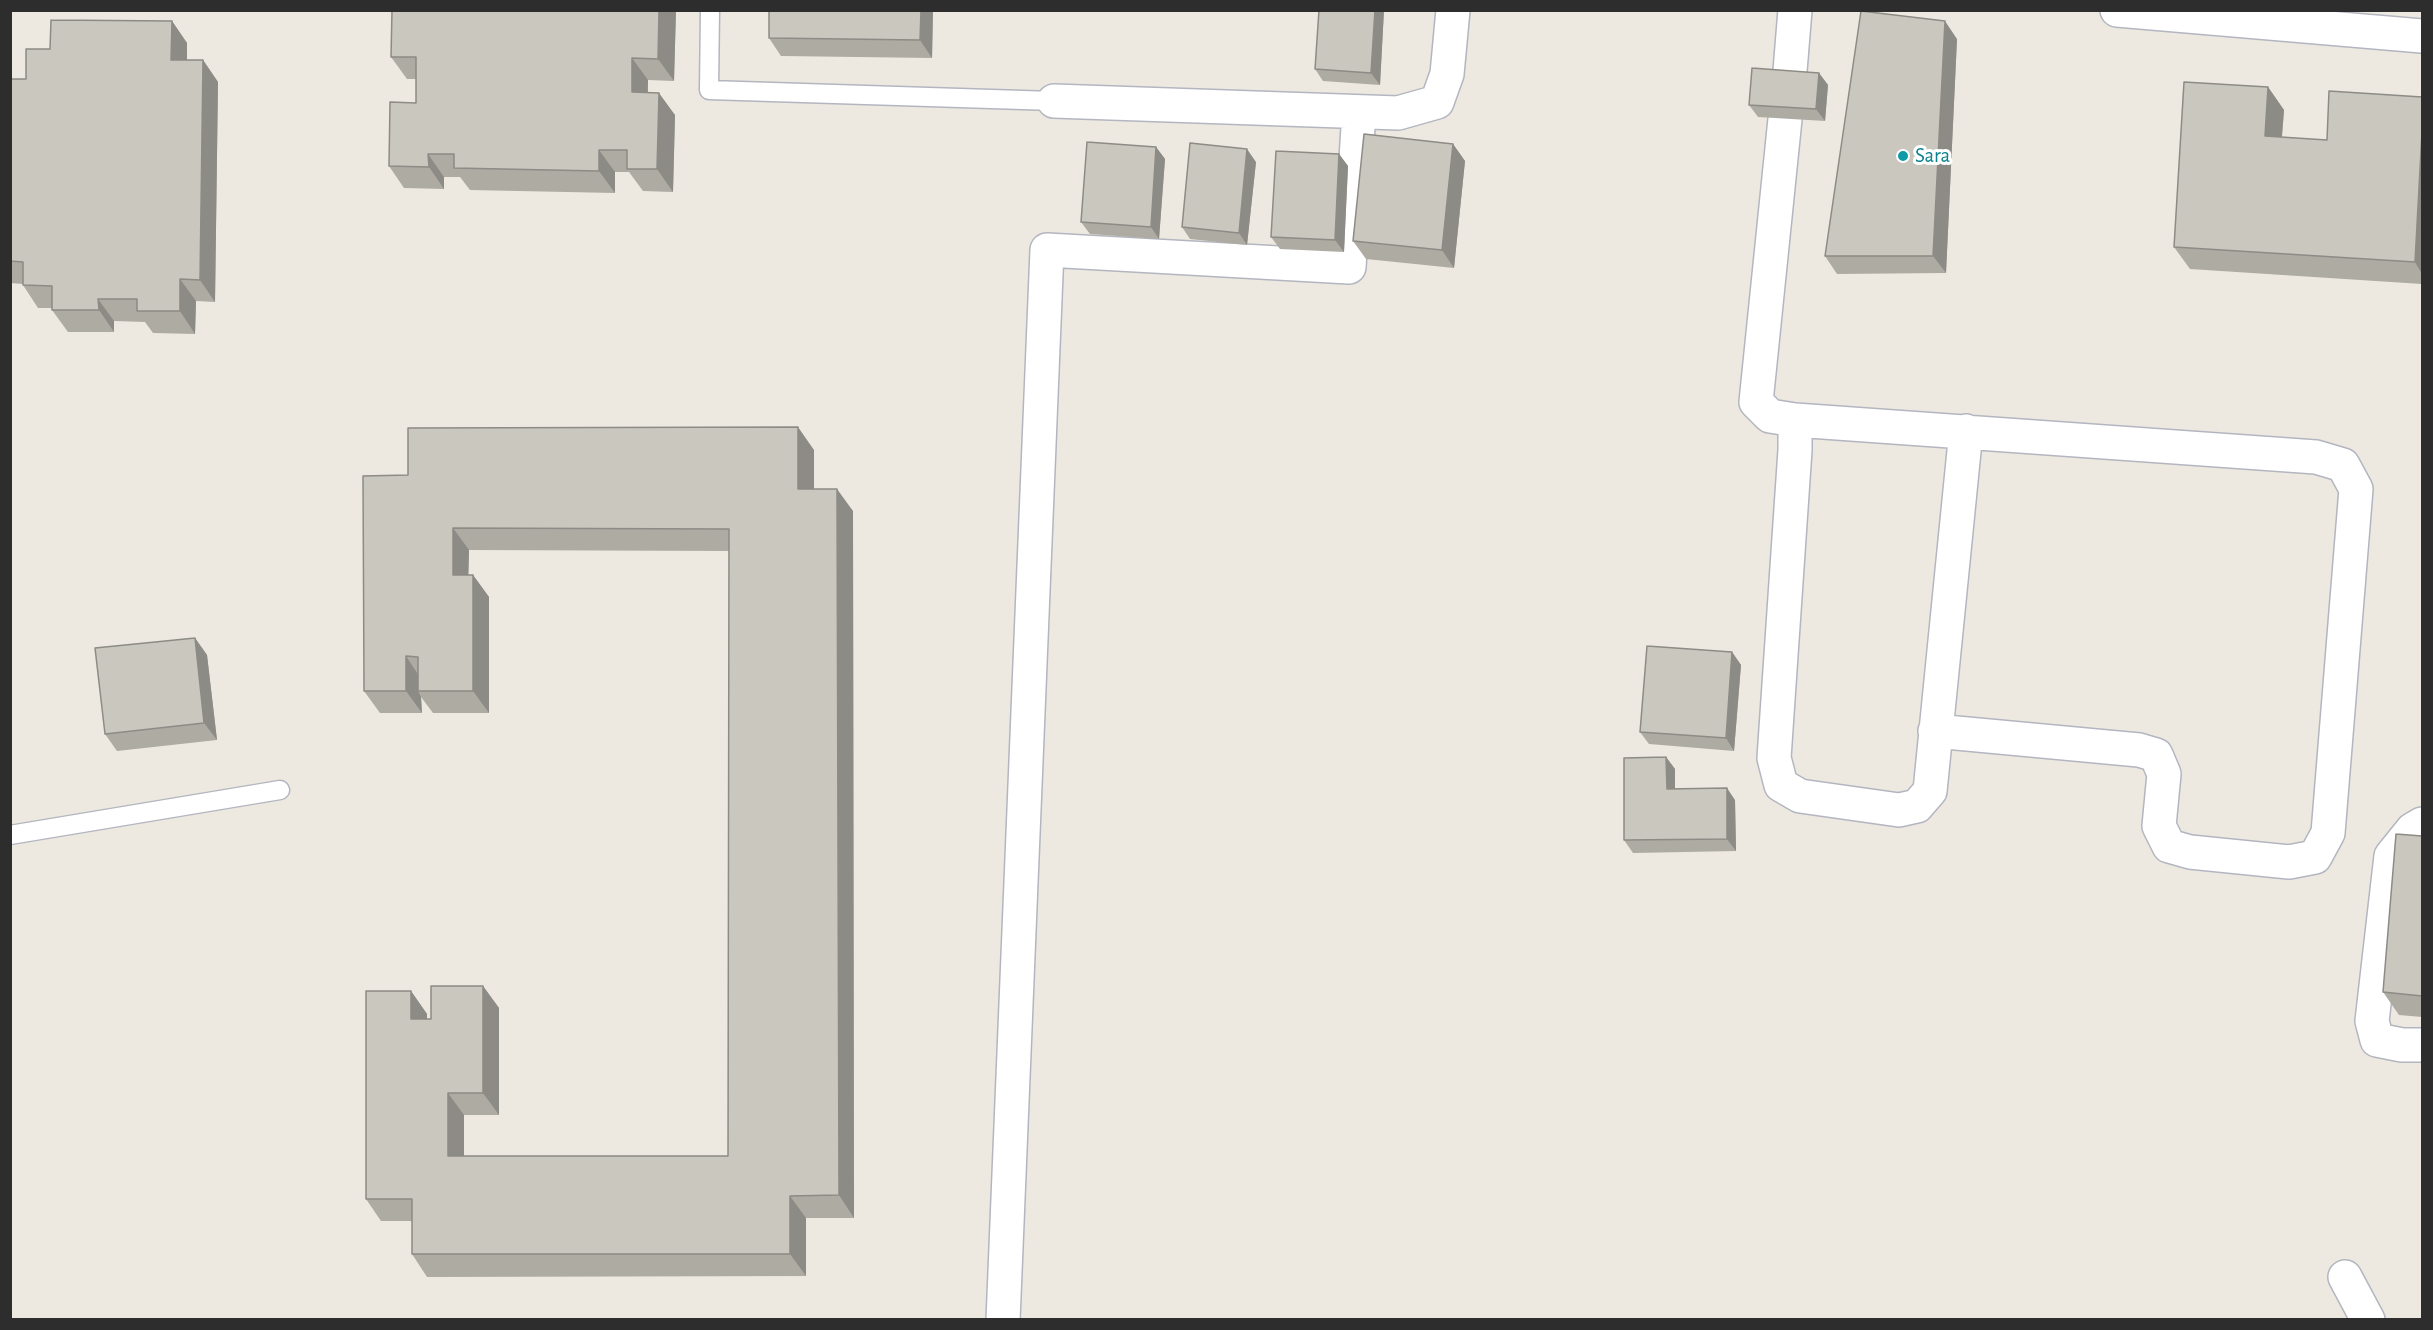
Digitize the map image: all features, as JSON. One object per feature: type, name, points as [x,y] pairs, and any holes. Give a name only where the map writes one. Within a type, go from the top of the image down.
[{"type":"street","points":[[1054,101],[1398,113],[1437,102],[1447,74],[1453,10]]},
{"type":"street","points":[[1789,83],[1795,10]]},
{"type":"street","points":[[2117,10],[2422,36]]},
{"type":"street","points":[[1004,1320],[1047,250],[1348,267],[1359,112]]},
{"type":"street","points":[[1785,119],[1756,402],[1770,416],[1795,420],[2316,457],[2343,465],[2356,489],[2328,833],[2315,857],[2289,862],[2190,852],[2169,846],[2159,826],[2164,774],[2156,755],[2139,750],[1935,731]]},
{"type":"street","points":[[1795,420],[1795,450],[1774,758],[1781,785],[1800,796],[1899,810],[1917,806],[1930,790],[1966,431]]},
{"type":"street","points":[[2422,824],[2412,830],[2391,856],[2372,1021],[2377,1040],[2422,1046]]},
{"type":"street","points":[[2345,1277],[2368,1320]]},
{"type":"lane","points":[[710,10],[709,90],[1054,101]]},
{"type":"lane","points":[[10,835],[280,790]]},
{"type":"building","points":[[392,10],[659,10],[658,59],[632,58],[632,92],[659,93],[657,169],[627,169],[627,150],[599,150],[599,171],[454,168],[454,154],[428,154],[429,167],[389,166],[390,102],[416,103],[416,57],[391,57]]},
{"type":"building","points":[[769,10],[921,10],[920,40],[769,38]]},
{"type":"building","points":[[1319,10],[1375,10],[1371,73],[1315,69]]},
{"type":"building","name":"Sara","points":[[1861,11],[1945,21],[1933,256],[1825,256]]},
{"type":"building","points":[[51,20],[172,21],[171,60],[203,60],[200,280],[180,279],[180,311],[137,311],[137,299],[98,299],[99,310],[52,310],[52,286],[23,285],[23,262],[10,261],[10,79],[26,79],[26,49],[50,49]]},
{"type":"building","points":[[1752,68],[1819,73],[1816,109],[1749,105]]},
{"type":"building","points":[[2184,82],[2268,87],[2265,136],[2327,140],[2329,91],[2422,97],[2415,262],[2174,247]]},
{"type":"building","points":[[1364,134],[1453,144],[1442,250],[1353,241]]},
{"type":"building","points":[[1087,142],[1156,147],[1151,227],[1081,222]]},
{"type":"building","points":[[1190,143],[1247,149],[1239,233],[1182,227]]},
{"type":"building","points":[[1276,151],[1339,154],[1335,240],[1271,237]]},
{"type":"building","points":[[798,427],[798,489],[837,489],[839,1195],[790,1196],[790,1254],[412,1254],[412,1199],[366,1199],[366,991],[411,991],[411,1019],[431,1019],[431,986],[483,986],[483,1093],[448,1093],[448,1156],[728,1156],[729,529],[453,528],[453,575],[473,575],[473,691],[418,691],[418,657],[406,656],[406,691],[364,691],[363,476],[408,475],[408,428]]},
{"type":"building","points":[[195,638],[204,723],[105,734],[95,648]]},
{"type":"building","points":[[1647,646],[1732,652],[1726,738],[1640,732]]},
{"type":"building","points":[[1666,757],[1667,789],[1727,788],[1727,839],[1624,840],[1624,758]]},
{"type":"building","points":[[2396,834],[2422,836],[2422,996],[2383,992]]},
{"type":"place","name":"Sara","points":[[1903,156]]}]
